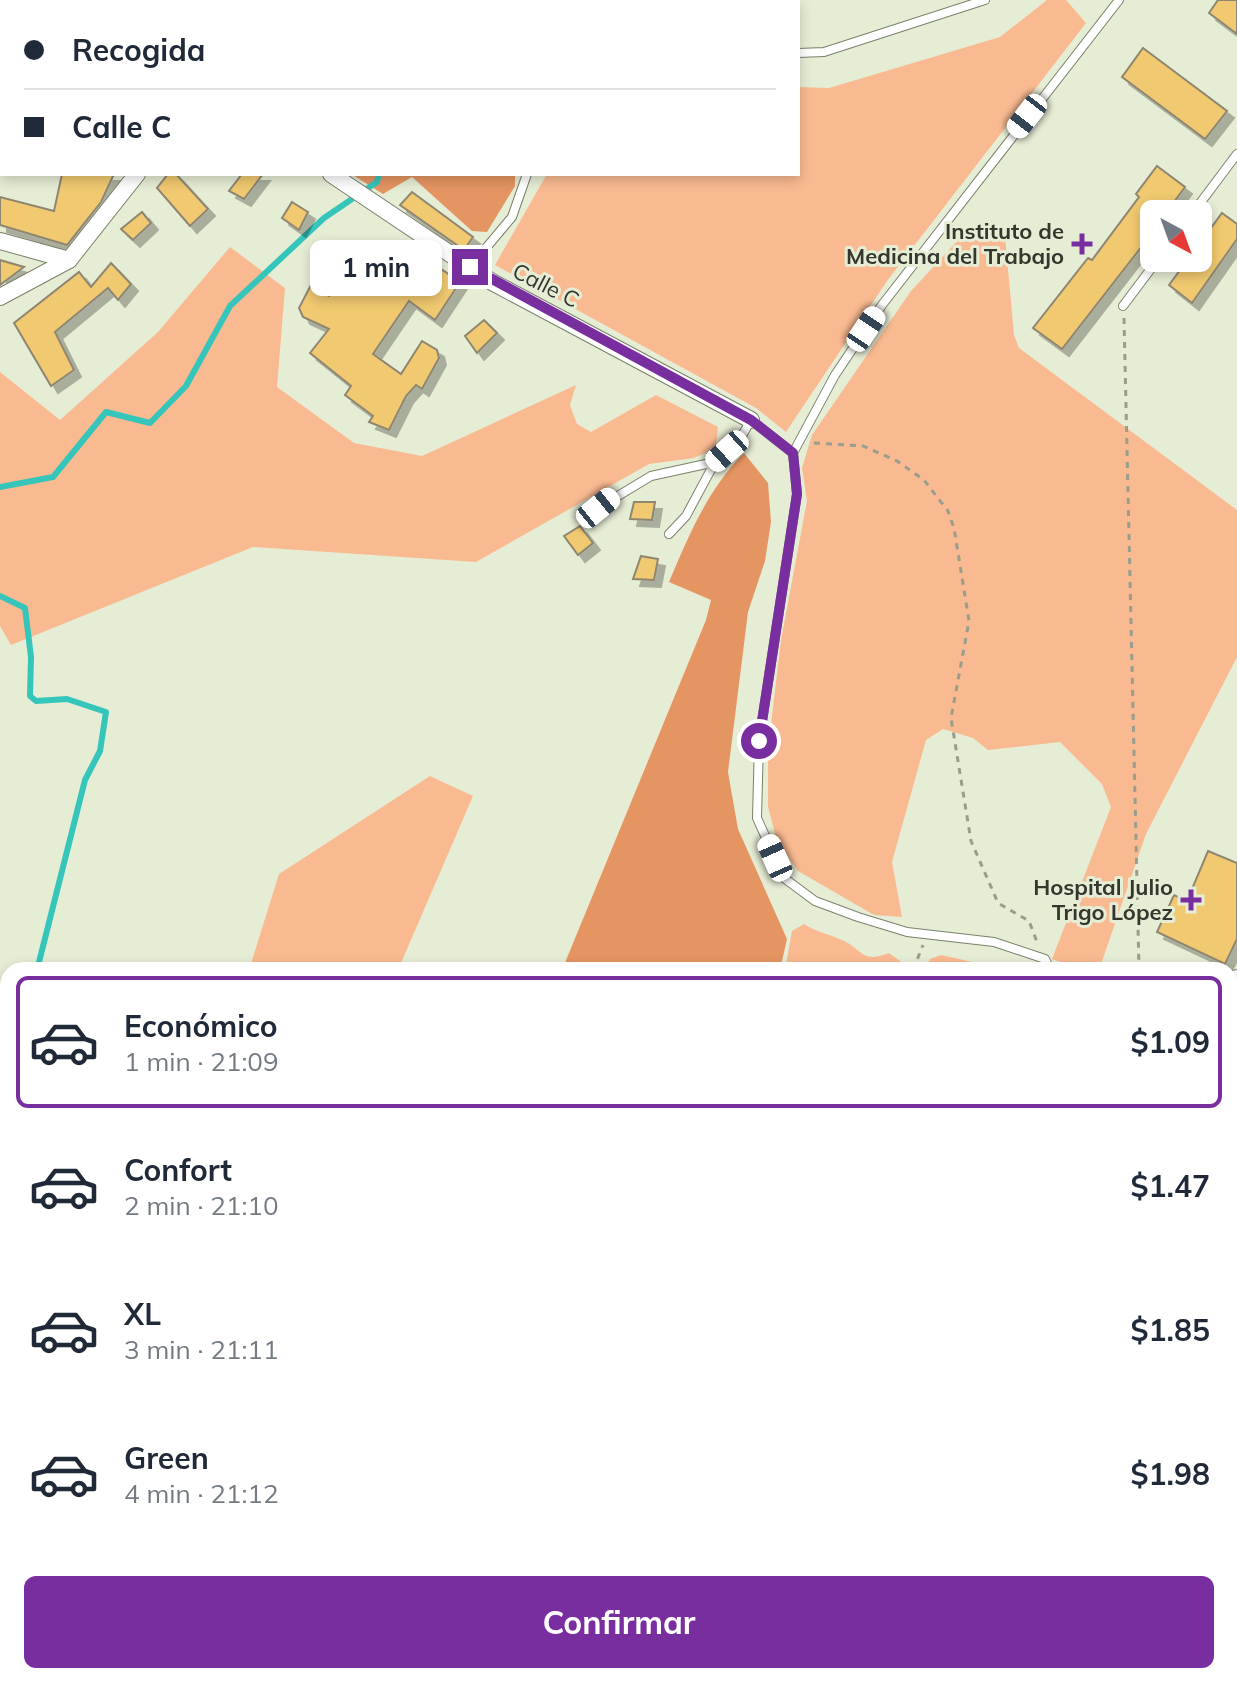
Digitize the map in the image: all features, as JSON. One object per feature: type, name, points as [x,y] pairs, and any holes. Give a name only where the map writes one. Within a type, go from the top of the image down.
[{"type":"street","points":[[0,297],[69,260],[135,176]]},
{"type":"street","name":"Calle C","points":[[334,176],[470,267],[751,420]]},
{"type":"street","points":[[0,241],[69,260]]},
{"type":"lane","points":[[800,53],[824,52],[985,0]]},
{"type":"lane","points":[[1046,962],[994,942],[907,932],[815,901],[784,878],[757,818],[759,741],[797,494],[793,453],[828,386],[882,305],[1119,0]]},
{"type":"lane","points":[[1202,200],[1237,154]]},
{"type":"lane","points":[[470,267],[512,217],[526,176]]},
{"type":"lane","points":[[1123,306],[1148,272]]},
{"type":"lane","points":[[669,534],[686,516],[715,462],[740,439],[751,420],[793,453]]},
{"type":"lane","points":[[598,508],[651,476],[715,462]]},
{"type":"path","points":[[1123,306],[1139,962]]},
{"type":"path","points":[[793,453],[817,442],[863,446],[897,461],[924,480],[948,511],[954,528],[969,621],[951,718],[971,841],[998,903],[1029,921],[1045,959]]},
{"type":"path","points":[[916,962],[928,935]]},
{"type":"shaded area","points":[[1047,0],[1066,0],[1086,23],[887,281],[786,432],[756,408],[495,265],[546,176],[800,176],[800,87],[829,88],[1000,37]]},
{"type":"shaded area","points":[[354,176],[515,176],[515,186],[487,232],[472,231],[412,177],[383,194]]},
{"type":"shaded area","points":[[1005,236],[1014,335],[1019,348],[1237,510],[1237,657],[1146,834],[1102,962],[1060,962],[1052,959],[1111,807],[1102,784],[1060,742],[988,750],[973,738],[943,729],[926,740],[892,862],[902,917],[874,915],[798,871],[777,841],[768,807],[768,750],[781,640],[807,501],[802,468],[812,435],[911,291],[961,237]]},
{"type":"shaded area","points":[[230,247],[285,288],[277,387],[354,443],[422,456],[576,385],[570,405],[577,424],[591,432],[656,395],[718,427],[716,448],[694,458],[649,464],[476,562],[253,547],[11,645],[0,626],[0,372],[60,420],[158,332]]},
{"type":"shaded area","points":[[744,453],[768,483],[771,522],[765,561],[748,612],[728,772],[738,829],[787,939],[782,962],[565,962],[706,620],[711,600],[669,582],[692,530],[731,467]]},
{"type":"shaded area","points":[[430,776],[473,796],[401,962],[252,962],[279,874]]},
{"type":"shaded area","points":[[804,924],[842,940],[867,956],[889,953],[901,962],[786,962],[792,931]]},
{"type":"shaded area","points":[[941,955],[972,962],[928,962]]},
{"type":"building","points":[[1218,0],[1237,0],[1237,34],[1209,13]]},
{"type":"building","points":[[1143,48],[1227,111],[1205,139],[1122,77]]},
{"type":"building","points":[[1157,166],[1185,187],[1175,200],[1140,200],[1140,249],[1062,349],[1033,328],[1088,258],[1092,260],[1139,197],[1136,194]]},
{"type":"building","points":[[62,176],[113,176],[101,202],[67,245],[0,225],[0,197],[54,211]]},
{"type":"building","points":[[166,176],[178,176],[208,209],[190,226],[157,188]]},
{"type":"building","points":[[240,176],[261,176],[244,199],[229,191]]},
{"type":"building","points":[[412,192],[473,237],[464,250],[400,205]]},
{"type":"building","points":[[292,202],[308,212],[299,230],[282,218]]},
{"type":"building","points":[[142,212],[151,223],[133,240],[121,229]]},
{"type":"building","points":[[1222,213],[1237,224],[1237,239],[1192,303],[1169,285],[1179,272],[1212,272],[1212,227]]},
{"type":"building","points":[[366,256],[387,267],[392,259],[411,272],[414,268],[433,281],[441,269],[460,282],[435,320],[409,301],[373,354],[401,374],[422,341],[437,350],[439,358],[422,389],[416,385],[406,396],[389,430],[369,422],[373,416],[345,395],[351,386],[310,353],[329,329],[303,317],[299,308],[311,285],[329,296]]},
{"type":"building","points":[[0,260],[24,267],[0,285]]},
{"type":"building","points":[[111,263],[131,284],[118,300],[108,288],[55,332],[74,370],[51,386],[14,323],[79,272],[91,287]]},
{"type":"building","points":[[484,320],[497,333],[477,353],[465,336]]},
{"type":"building","points":[[634,502],[655,502],[652,520],[630,519]]},
{"type":"building","points":[[580,526],[593,543],[578,555],[564,536]]},
{"type":"building","points":[[641,556],[658,559],[654,580],[633,579]]},
{"type":"building","points":[[1208,851],[1237,863],[1237,939],[1226,962],[1157,932],[1174,895],[1187,901]]},
{"type":"waterway","points":[[0,487],[53,477],[106,412],[150,423],[186,386],[230,306],[324,218],[377,182],[378,176]]},
{"type":"waterway","points":[[0,596],[25,608],[31,657],[30,696],[36,701],[67,699],[106,712],[100,751],[85,780],[39,962]]},
{"type":"place","name":"Instituto de Medicina del Trabajo","points":[[1082,244]]},
{"type":"place","name":"Hospital Julio Trigo López","points":[[1191,900]]},
{"type":"route","points":[[470,267],[492,282],[578,325],[751,420],[793,453],[797,494],[759,741]]}]
